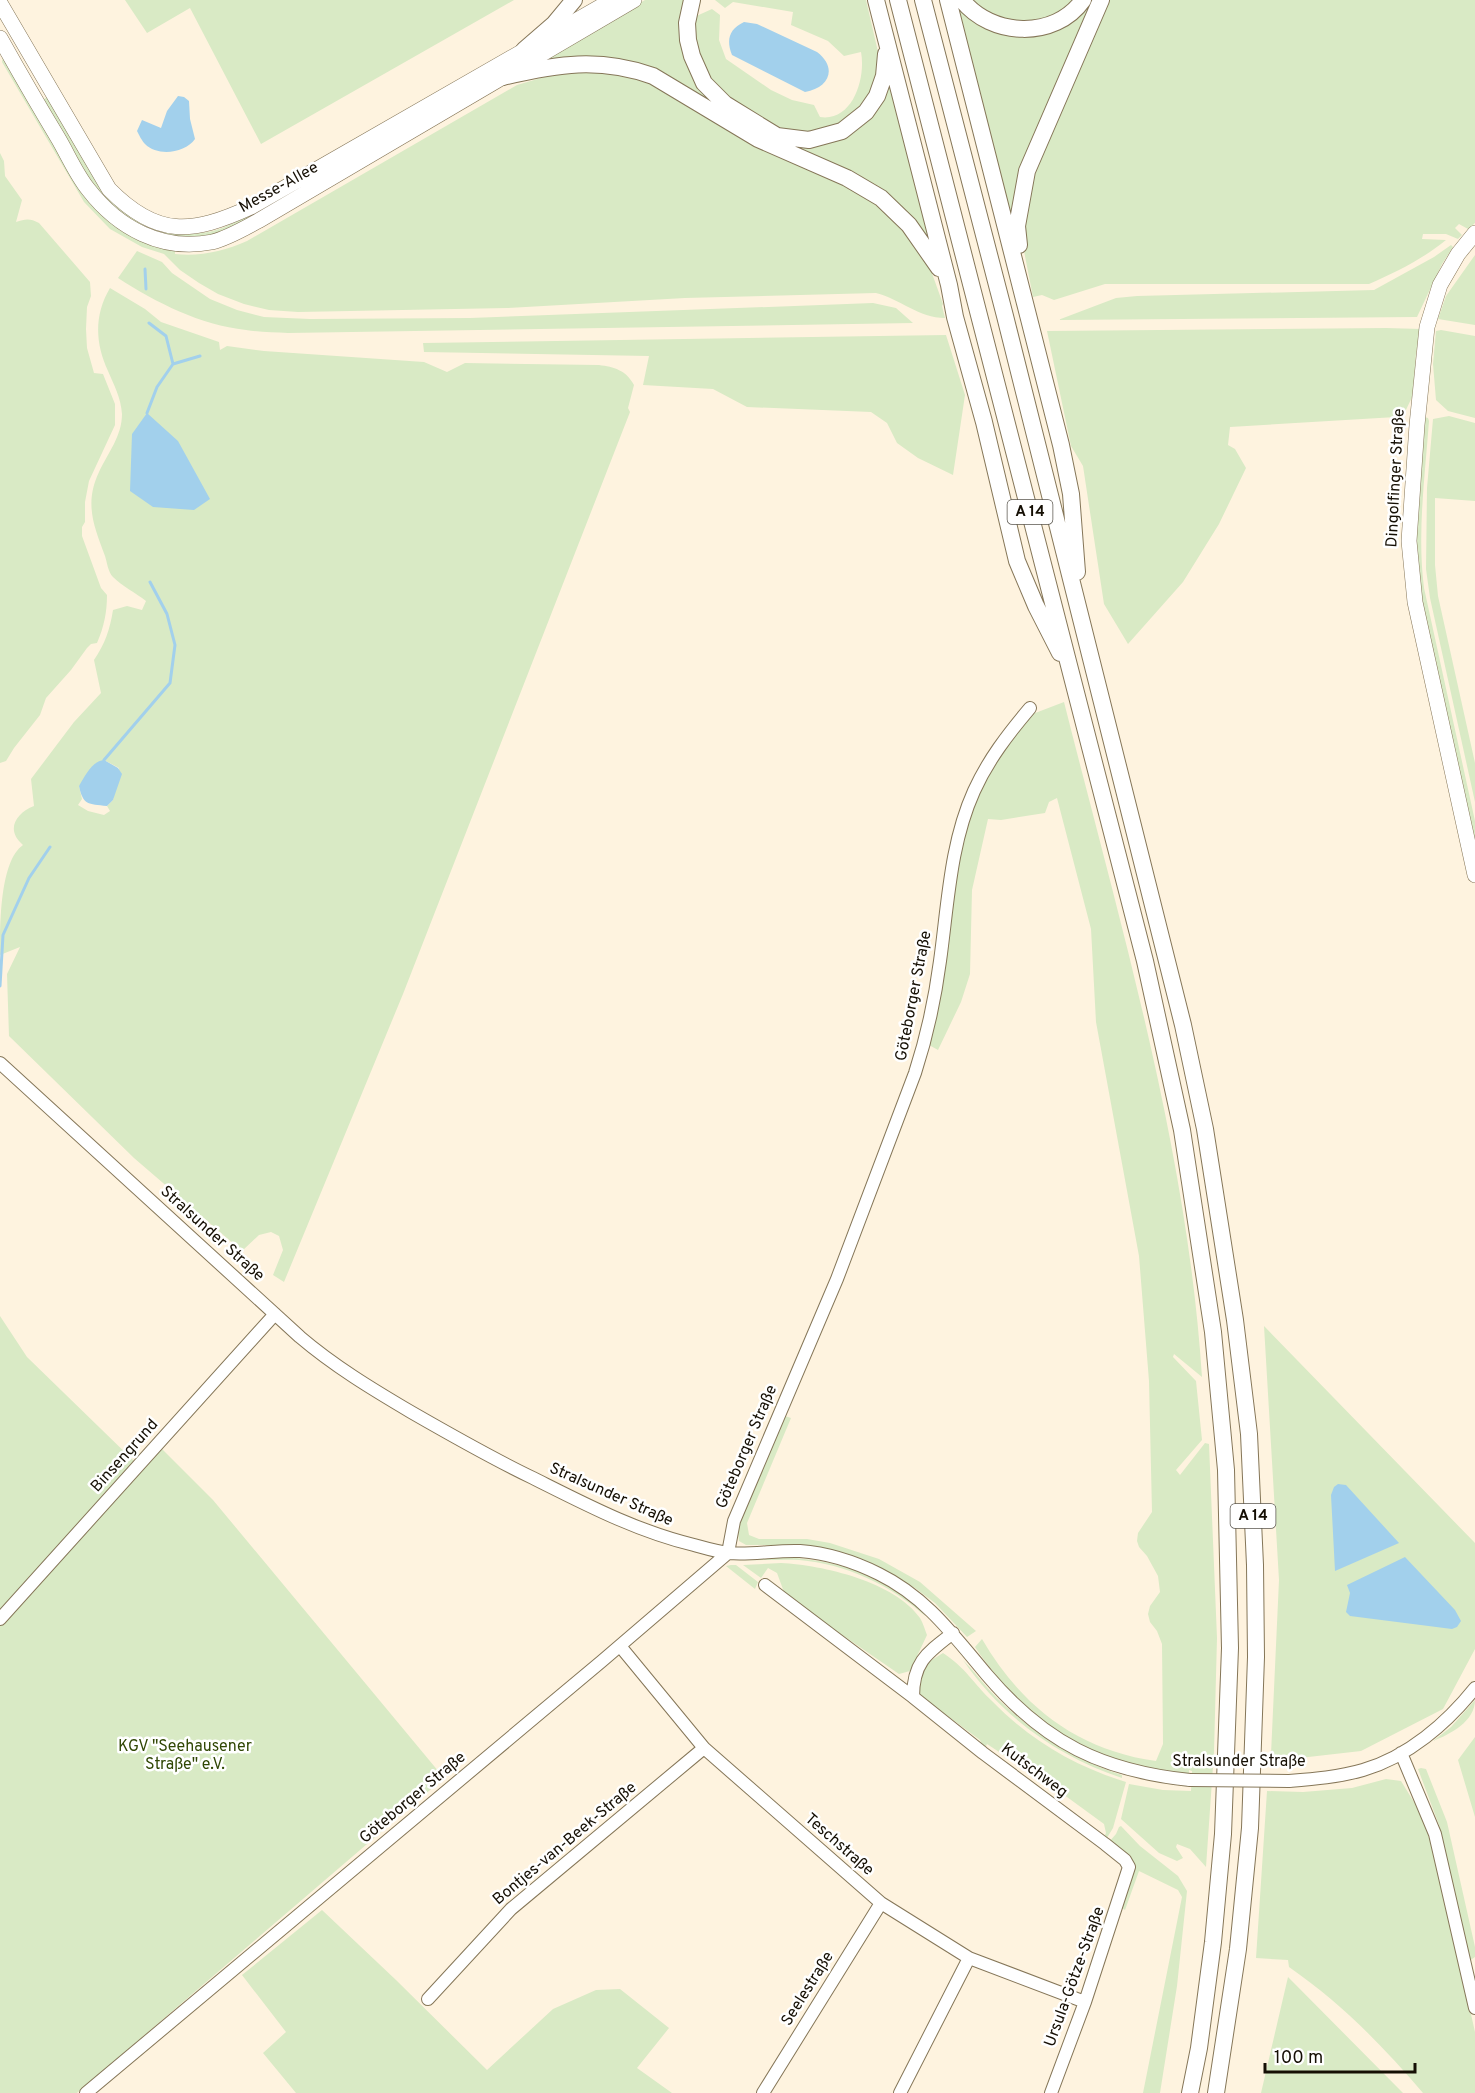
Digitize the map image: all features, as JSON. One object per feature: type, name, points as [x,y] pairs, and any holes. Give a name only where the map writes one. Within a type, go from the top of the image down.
[{"type":"highway","points":[[524,50],[555,24],[574,0]]},
{"type":"highway","points":[[692,0],[687,23],[688,40],[692,56],[704,83],[725,104],[777,135],[809,140],[842,131],[866,111],[877,96],[884,76],[886,38]]},
{"type":"highway","points":[[876,0],[949,285],[955,317],[984,422],[1017,561],[1036,606],[1074,682]]},
{"type":"highway","name":"A 14","points":[[898,0],[1145,961],[1182,1130],[1213,1332],[1226,1470],[1230,1648],[1223,1834],[1211,1954],[1199,2048],[1190,2093]]},
{"type":"highway","name":"A 14","points":[[923,0],[1180,1013],[1205,1129],[1234,1320],[1249,1434],[1255,1565],[1256,1657],[1250,1828],[1238,1949],[1216,2093]]},
{"type":"highway","points":[[948,0],[1061,445],[1071,494],[1080,615]]},
{"type":"highway","points":[[962,0],[970,10],[998,26],[1033,30],[1060,20],[1083,0]]},
{"type":"highway","points":[[1022,285],[1017,226],[1027,171],[1101,0]]},
{"type":"highway","points":[[503,77],[555,65],[597,63],[634,69],[653,76],[758,139],[847,178],[881,198],[922,241],[949,285]]},
{"type":"main road","name":"Messe-Allee","points":[[0,3],[109,189],[126,207],[139,215],[168,226],[182,228],[224,220],[251,207],[612,0]]},
{"type":"main road","name":"Messe-Allee","points":[[0,38],[87,189],[117,220],[130,229],[158,241],[184,244],[212,242],[258,221],[634,0]]},
{"type":"main road","name":"Dingolfinger Straße","points":[[1475,233],[1458,254],[1440,285],[1427,327],[1409,520],[1410,567],[1415,602],[1475,875]]},
{"type":"street","name":"Göteborger Straße","points":[[86,2093],[728,1553],[734,1521],[837,1279],[925,1043],[940,964],[951,871],[973,793],[1002,742],[1030,708]]},
{"type":"street","name":"Stralsunder Straße","points":[[0,1063],[321,1355],[358,1380],[479,1452],[639,1529],[728,1553],[800,1551],[851,1562],[880,1575],[906,1590],[939,1618],[1013,1705],[1068,1746],[1100,1761],[1130,1771],[1190,1780],[1289,1781],[1333,1777],[1365,1769],[1401,1753]]},
{"type":"street","name":"Binsengrund","points":[[0,1619],[275,1314]]},
{"type":"street","name":"Kutschweg","points":[[765,1586],[914,1697],[982,1753],[1118,1855],[1128,1863],[1129,1872]]},
{"type":"street","points":[[914,1697],[913,1681],[924,1656],[953,1633]]},
{"type":"street","name":"Teschstraße","points":[[620,1646],[704,1748],[881,1903],[969,1958],[1086,2002]]},
{"type":"street","points":[[1475,1688],[1458,1709],[1436,1729],[1401,1753],[1435,1834],[1475,2008]]},
{"type":"street","name":"Bontjes-van-Beek-Straße","points":[[428,1999],[511,1909],[704,1748]]},
{"type":"street","name":"Ursula-Götze-Straße","points":[[1051,2093],[1086,2002],[1129,1872]]},
{"type":"street","name":"Seelestraße","points":[[763,2093],[881,1903]]},
{"type":"street","points":[[900,2093],[969,1958]]},
{"type":"green space","points":[[125,0],[514,0],[261,144],[190,8],[147,33]]},
{"type":"green space","points":[[645,0],[687,0],[685,53],[757,130],[832,139],[887,75],[934,249],[916,228],[671,80],[537,62]]},
{"type":"green space","points":[[715,0],[866,0],[879,56],[879,67],[871,96],[837,129],[786,134],[730,103],[704,74],[692,18],[712,9],[720,15],[719,40],[726,59],[771,90],[792,100],[814,105],[820,117],[831,117],[841,113],[855,96],[861,74],[861,52],[844,56],[828,41],[791,25],[793,12],[733,2],[725,8]]},
{"type":"green space","points":[[955,0],[1021,34],[1089,0],[1095,0],[1014,227]]},
{"type":"green space","points":[[966,0],[1079,0],[1050,20],[1005,23]]},
{"type":"green space","points":[[1105,0],[1475,0],[1475,223],[1468,229],[1459,224],[1455,228],[1462,235],[1458,239],[1446,234],[1423,234],[1422,239],[1446,240],[1409,265],[1369,284],[1105,284],[1054,300],[1042,295],[1033,297],[1024,251],[1026,193]]},
{"type":"green space","points":[[3,56],[78,184],[175,249],[175,254],[184,255],[230,248],[247,241],[517,85],[558,73],[609,72],[652,83],[845,184],[880,206],[901,226],[929,265],[943,304],[945,318],[918,312],[876,293],[685,298],[507,308],[298,312],[269,310],[244,304],[218,294],[199,283],[180,270],[164,254],[142,247],[110,229],[84,202],[2,62]]},
{"type":"green space","points":[[47,97],[105,194],[114,204],[136,220],[149,226],[188,234],[214,231],[246,217],[431,110],[248,220],[220,233],[191,239],[164,235],[122,216],[89,181],[43,100]]},
{"type":"green space","points":[[0,153],[4,161],[5,176],[22,200],[16,222],[33,220],[39,223],[90,282],[91,296],[87,307],[86,329],[87,348],[94,373],[103,374],[115,404],[115,425],[89,481],[85,502],[85,522],[82,527],[82,536],[101,588],[107,595],[102,631],[97,643],[87,648],[46,698],[40,715],[6,761],[0,763]]},
{"type":"green space","points":[[1451,245],[1453,247],[1442,264],[1417,317],[1058,320],[1116,298],[1137,296],[1374,290]]},
{"type":"green space","points":[[137,251],[162,262],[172,273],[210,299],[237,310],[264,317],[470,318],[873,303],[896,308],[913,323],[288,333],[256,331],[212,323],[179,312],[118,278]]},
{"type":"green space","points":[[1475,255],[1475,325],[1438,319],[1446,296]]},
{"type":"green space","points":[[110,288],[145,309],[161,322],[219,342],[220,350],[227,346],[264,351],[424,362],[447,372],[465,363],[599,365],[619,370],[634,385],[628,408],[630,412],[403,994],[284,1282],[273,1275],[283,1250],[279,1236],[271,1232],[259,1235],[242,1251],[134,1158],[9,1036],[7,974],[20,947],[0,955],[0,927],[6,878],[15,853],[23,845],[15,834],[15,822],[22,813],[34,806],[31,779],[74,722],[101,693],[94,660],[106,636],[113,610],[127,606],[142,610],[146,601],[111,575],[92,515],[94,484],[120,430],[122,414],[119,397],[104,361],[99,340],[99,319]],"holes":[[[104,760],[119,768],[113,800],[107,806],[110,811],[104,815],[88,811],[78,805],[82,799],[79,786]]]},
{"type":"green space","points":[[1421,329],[1416,353],[1413,395],[1405,412],[1396,417],[1230,427],[1228,445],[1235,449],[1246,468],[1219,524],[1183,582],[1128,644],[1104,604],[1083,466],[1071,446],[1047,331]]},
{"type":"green space","points":[[1436,331],[1475,336],[1475,418],[1448,411],[1436,400],[1433,364]]},
{"type":"green space","points":[[946,335],[965,395],[953,475],[918,458],[897,443],[887,423],[871,412],[747,407],[713,389],[643,385],[649,356],[424,352],[423,343]]},
{"type":"green space","points":[[1449,416],[1475,423],[1475,501],[1435,498],[1435,565],[1438,596],[1475,763],[1475,802],[1430,598],[1426,569],[1427,488],[1433,419]]},
{"type":"green space","points":[[1424,417],[1429,421],[1421,525],[1424,588],[1475,821],[1475,845],[1420,594],[1415,551]]},
{"type":"green space","points":[[1064,702],[1128,952],[1167,1121],[1194,1291],[1202,1377],[1174,1354],[1173,1357],[1196,1381],[1202,1440],[1176,1470],[1180,1475],[1205,1443],[1209,1444],[1217,1638],[1214,1752],[1206,1867],[1190,1849],[1177,1844],[1176,1847],[1183,1858],[1177,1861],[1159,1853],[1121,1819],[1129,1784],[1163,1790],[1191,1791],[1192,1771],[1189,1770],[1189,1774],[1123,1762],[1093,1751],[1066,1737],[1041,1720],[1018,1699],[975,1647],[982,1639],[997,1663],[1015,1685],[1054,1721],[1101,1747],[1156,1761],[1163,1744],[1162,1644],[1148,1614],[1150,1606],[1160,1592],[1158,1576],[1137,1541],[1138,1533],[1152,1512],[1149,1381],[1139,1256],[1096,1022],[1091,929],[1057,798],[1049,802],[1045,813],[1001,820],[988,819],[972,890],[970,974],[961,1002],[938,1050],[929,1045],[963,830],[986,773],[1030,715]]},
{"type":"green space","points":[[0,1316],[27,1357],[136,1463],[0,1619]]},
{"type":"green space","points":[[1264,1326],[1475,1543],[1475,1649],[1443,1709],[1361,1751],[1282,1760],[1271,1754],[1279,1580]]},
{"type":"green space","points":[[782,1415],[791,1418],[747,1523],[749,1535],[759,1539],[807,1539],[830,1543],[879,1559],[920,1582],[976,1631],[967,1637],[935,1603],[915,1588],[876,1566],[787,1545],[746,1545],[739,1541],[737,1524]]},
{"type":"green space","name":"KGV \"Seehausener Straße\" e.V.","points":[[160,1447],[213,1500],[444,1778],[77,2093],[0,2093],[0,1621]]},
{"type":"green space","points":[[782,1557],[820,1561],[860,1572],[897,1590],[925,1616],[883,1586],[834,1566],[799,1560],[734,1560]]},
{"type":"green space","points":[[781,1563],[817,1567],[857,1578],[894,1594],[909,1605],[920,1618],[927,1635],[910,1671],[899,1674],[803,1608],[784,1592],[777,1573],[768,1568],[761,1578],[743,1565]]},
{"type":"green space","points":[[736,1565],[758,1582],[755,1589],[726,1566]]},
{"type":"green space","points":[[943,1653],[951,1658],[1007,1715],[1037,1740],[1071,1760],[1126,1782],[1113,1828],[1105,1841],[1103,1839],[1106,1833],[1104,1824],[987,1744],[984,1750],[980,1740],[941,1711],[928,1705],[920,1694],[918,1682],[927,1663]]},
{"type":"green space","points":[[963,1660],[997,1698],[1025,1723],[1055,1744],[1087,1762],[1122,1775],[1122,1778],[1075,1758],[1033,1732],[995,1699]]},
{"type":"green space","points":[[1475,1700],[1471,1714],[1461,1726],[1433,1741],[1451,1727]]},
{"type":"green space","points":[[1475,1737],[1475,1817],[1458,1760]]},
{"type":"green space","points":[[1418,1769],[1426,1769],[1447,1822],[1475,1947],[1475,1957],[1469,1961],[1439,1825]]},
{"type":"green space","points":[[1386,1779],[1401,1781],[1417,1807],[1432,1842],[1475,2032],[1475,2093],[1423,2093],[1360,2026],[1326,1995],[1289,1967],[1288,1960],[1256,1958],[1267,1791],[1303,1792],[1352,1788]]},
{"type":"green space","points":[[1121,1826],[1140,1846],[1178,1876],[1187,1891],[1177,1986],[1160,2093],[1143,2093],[1182,1897],[1178,1890],[1139,1871],[1125,1910],[1122,1908],[1133,1873],[1108,1843]]},
{"type":"green space","points":[[322,1910],[487,2070],[553,2009],[596,1990],[620,1989],[669,2028],[637,2068],[672,2093],[296,2093],[263,2053],[286,2032],[242,1975]]},
{"type":"green space","points":[[1288,1977],[1403,2093],[1261,2093]]},
{"type":"water","points":[[744,22],[757,24],[817,52],[827,64],[829,71],[825,82],[805,92],[732,55],[729,44],[730,36],[735,28]]},
{"type":"water","points":[[178,96],[189,101],[190,119],[195,139],[185,148],[171,152],[150,148],[137,131],[142,120],[161,128],[167,111]]},
{"type":"water","points":[[147,413],[178,441],[210,499],[194,510],[153,507],[130,491],[132,434]]},
{"type":"water","points":[[104,760],[118,768],[122,774],[113,800],[107,806],[87,802],[82,797],[79,786],[92,766]]},
{"type":"water","points":[[1338,1484],[1346,1485],[1399,1543],[1335,1571],[1331,1495]]},
{"type":"water","points":[[1405,1557],[1455,1610],[1461,1621],[1457,1627],[1452,1629],[1350,1616],[1346,1612],[1350,1593],[1347,1585]]},
{"type":"waterway","points":[[145,269],[146,289]]},
{"type":"waterway","points":[[147,413],[157,387],[173,364],[166,336],[149,323]]},
{"type":"waterway","points":[[173,364],[200,356]]},
{"type":"waterway","points":[[104,760],[170,683],[175,645],[167,614],[150,582]]},
{"type":"waterway","points":[[0,986],[3,935],[29,878],[50,847]]}]
